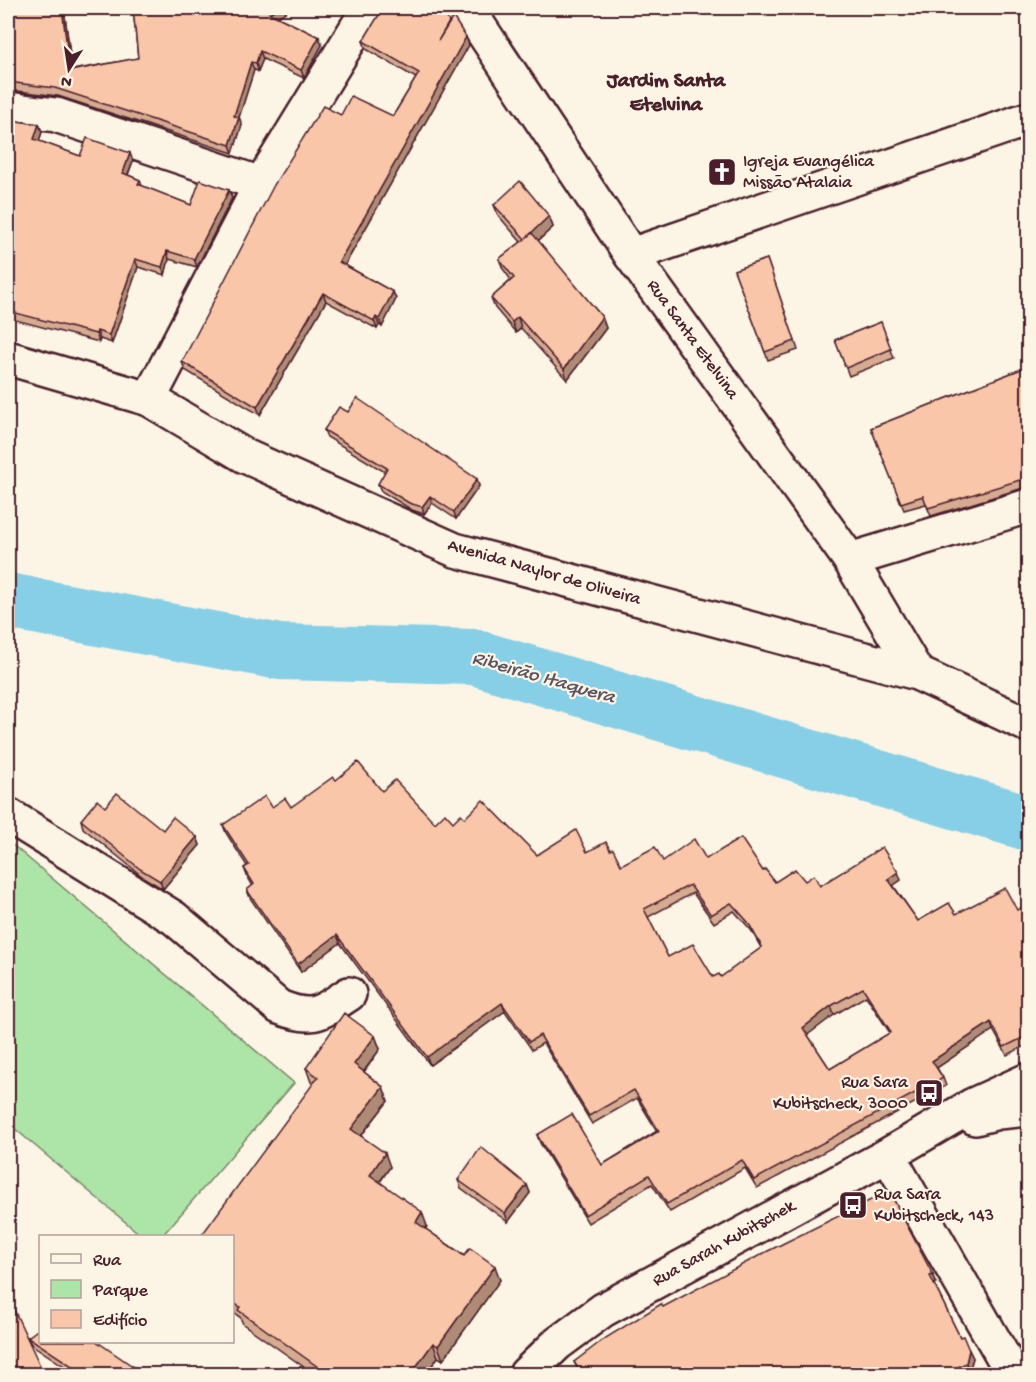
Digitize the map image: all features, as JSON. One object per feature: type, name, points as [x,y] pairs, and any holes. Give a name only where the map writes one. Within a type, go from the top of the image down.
[{"type":"street","points":[[149,399],[261,184],[369,8]]},
{"type":"street","name":"Rua Santa Etelvina","points":[[467,8],[631,255],[850,560],[917,673]]},
{"type":"street","points":[[8,109],[56,115],[261,184]]},
{"type":"street","points":[[631,255],[1029,119]]},
{"type":"street","name":"Avenida Naylor de Oliveira","points":[[8,358],[149,399],[245,456],[455,550],[917,673],[1029,725]]},
{"type":"street","points":[[850,560],[1029,506]]},
{"type":"street","points":[[8,815],[174,918],[279,1006],[297,1014],[320,1013],[349,994]]},
{"type":"street","name":"Rua Sarah Kubitschek","points":[[526,1374],[557,1344],[603,1310],[888,1155],[973,1105],[1029,1080]]},
{"type":"street","name":"Rua Sarah Kubitschek","points":[[933,1129],[998,1112],[1029,1109]]},
{"type":"street","points":[[888,1155],[1013,1374]]},
{"type":"green space","points":[[8,841],[294,1083],[163,1235],[141,1235],[8,1123]]},
{"type":"building","points":[[8,8],[62,8],[70,71],[138,58],[133,8],[277,8],[269,13],[319,37],[301,70],[260,51],[256,63],[251,62],[234,116],[239,117],[230,145],[55,88],[8,82]]},
{"type":"building","points":[[383,8],[442,8],[449,22],[438,41],[453,17],[466,37],[339,262],[393,292],[379,319],[376,317],[374,321],[323,293],[257,407],[182,362],[274,185],[323,106],[341,115],[351,96],[393,116],[419,73],[363,41]]},
{"type":"building","points":[[8,120],[39,124],[34,139],[80,156],[87,138],[130,153],[123,173],[140,180],[138,184],[191,205],[200,180],[229,190],[194,259],[167,251],[162,267],[135,259],[109,335],[97,331],[96,334],[8,311]]},
{"type":"building","points":[[520,181],[549,216],[526,238],[532,233],[602,317],[564,369],[518,317],[512,322],[491,298],[514,278],[499,259],[525,239],[494,205]]},
{"type":"building","points":[[767,259],[795,341],[765,352],[734,270]]},
{"type":"building","points":[[881,322],[891,349],[846,368],[835,340]]},
{"type":"building","points":[[1029,366],[1029,480],[1020,480],[928,508],[923,496],[901,503],[871,428]]},
{"type":"building","points":[[357,398],[477,479],[454,512],[430,496],[422,507],[409,503],[378,484],[387,468],[324,430],[339,407],[348,412]]},
{"type":"building","points":[[358,762],[382,791],[395,780],[435,823],[445,813],[453,822],[461,814],[465,818],[483,800],[537,855],[576,830],[587,852],[606,842],[610,850],[613,849],[621,865],[655,847],[663,861],[694,839],[706,859],[741,838],[763,871],[765,869],[775,882],[795,869],[805,881],[814,875],[820,886],[882,847],[898,872],[888,879],[918,921],[949,903],[956,914],[1005,888],[1017,910],[1025,906],[1029,912],[1029,1035],[1004,1047],[991,1022],[932,1061],[943,1078],[754,1180],[742,1160],[667,1204],[649,1175],[585,1215],[537,1135],[572,1114],[602,1165],[659,1131],[634,1090],[589,1116],[540,1035],[529,1042],[502,1003],[427,1057],[337,935],[298,964],[247,890],[254,884],[244,868],[249,865],[223,825],[265,796],[272,807],[285,798],[291,807],[333,777],[336,780]],"holes":[[[690,885],[711,915],[731,903],[748,922],[762,947],[721,977],[719,974],[713,977],[693,944],[668,957],[644,909]],[[863,988],[891,1032],[830,1069],[803,1028],[831,1006]]]},
{"type":"building","points":[[117,793],[163,830],[173,817],[197,837],[160,881],[140,869],[81,820],[97,800],[105,807]]},
{"type":"building","points":[[344,1013],[375,1036],[354,1064],[383,1087],[351,1129],[385,1153],[370,1175],[422,1212],[416,1222],[464,1256],[470,1248],[495,1266],[438,1346],[433,1343],[411,1374],[328,1374],[238,1310],[240,1307],[234,1303],[234,1235],[202,1235],[318,1077],[306,1068]]},
{"type":"building","points":[[481,1147],[527,1185],[505,1213],[458,1180]]},
{"type":"building","points":[[889,1191],[933,1275],[930,1276],[960,1337],[963,1336],[969,1350],[966,1363],[947,1374],[582,1374],[574,1362],[604,1339],[661,1304],[663,1307],[766,1252]]},
{"type":"building","points":[[8,1297],[44,1374],[8,1374]]},
{"type":"building","points":[[39,1329],[39,1343],[99,1343],[144,1374],[84,1374],[28,1337]]},
{"type":"waterway","name":"Ribeirão Itaquera","points":[[8,601],[280,652],[474,657],[1028,823]]},
{"type":"place","name":"Igreja Evangélica Missão Atalaia","points":[[722,172]]},
{"type":"place","name":"Rua Sara Kubitscheck, 3000","points":[[929,1093]]},
{"type":"place","name":"Rua Sara Kubitscheck, 143","points":[[853,1205]]},
{"type":"district","name":"Jardim Santa Etelvina","points":[[666,94]]}]
